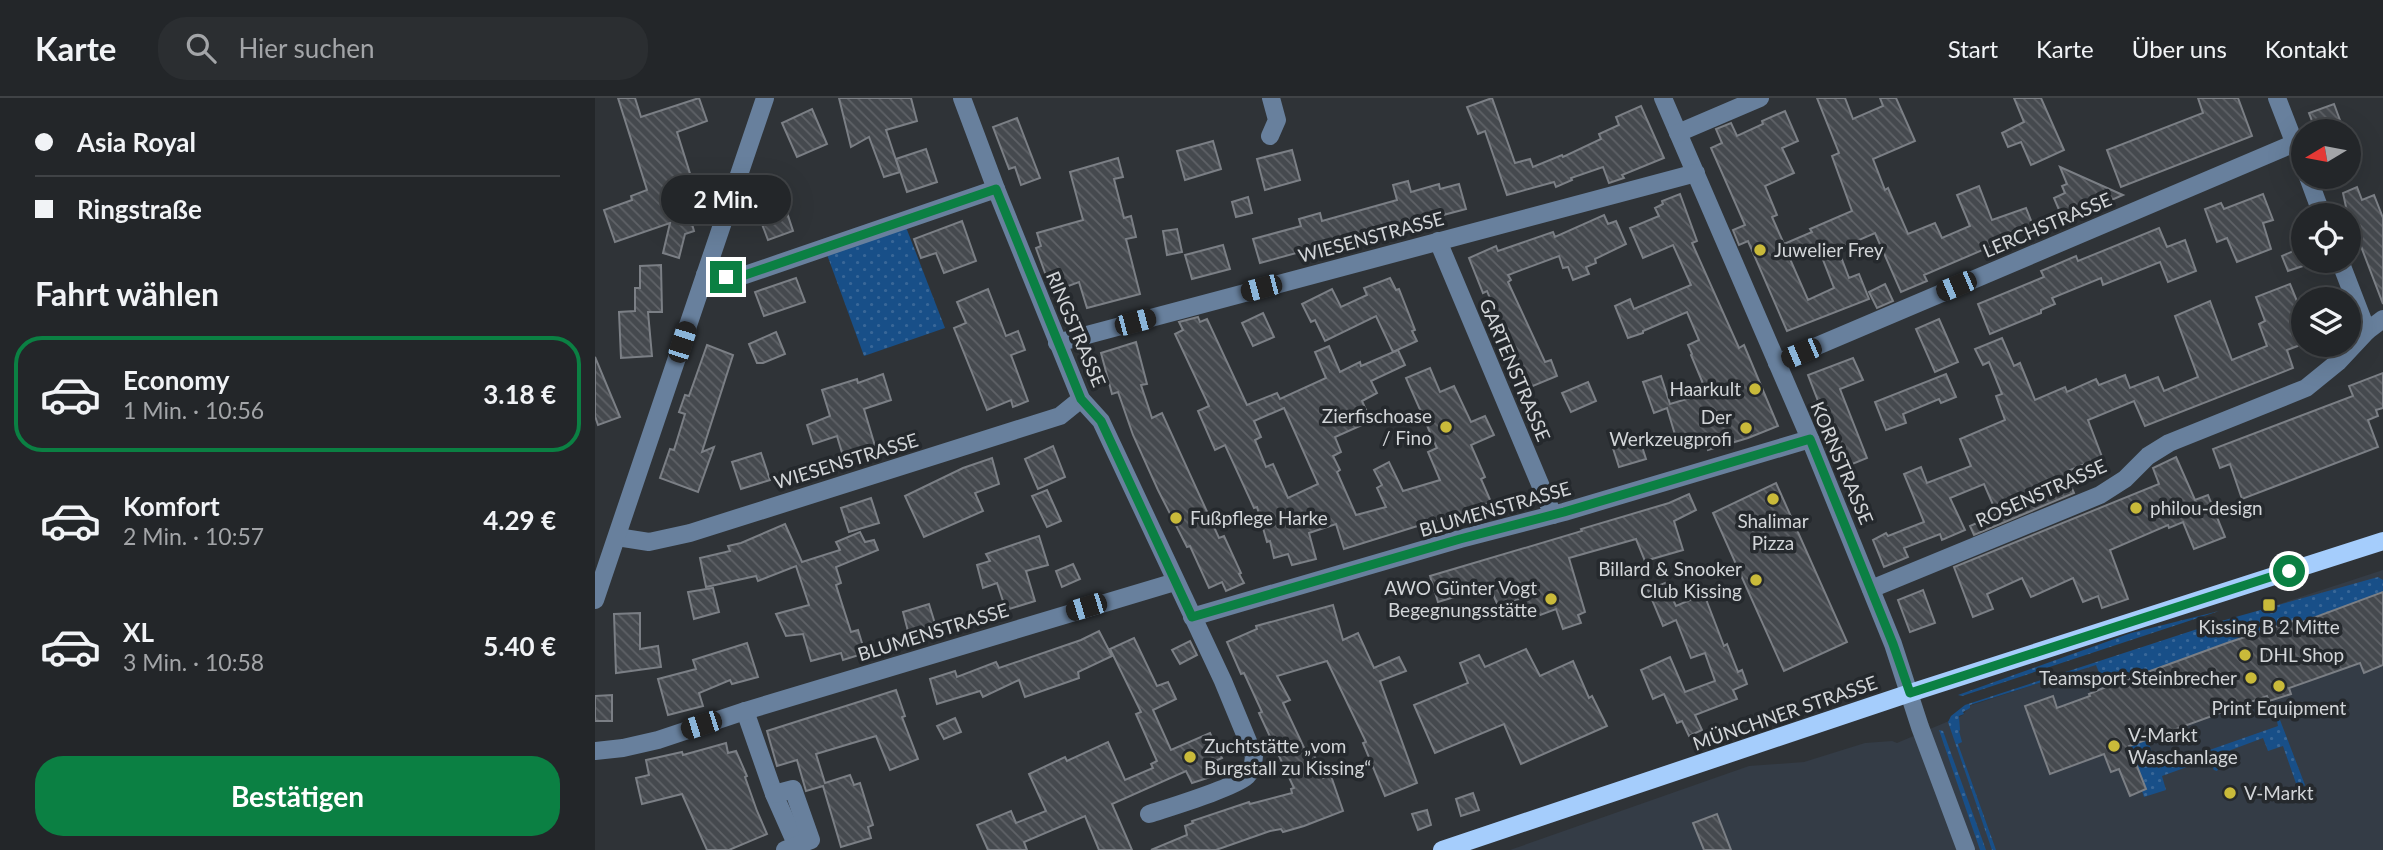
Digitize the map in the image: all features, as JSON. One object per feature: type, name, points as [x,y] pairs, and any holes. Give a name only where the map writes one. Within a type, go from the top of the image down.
[{"type":"main road","name":"MÜNCHNER STRASSE","points":[[1442,850],[1910,693],[2383,541]]},
{"type":"street","points":[[595,600],[765,98]]},
{"type":"street","name":"RINGSTRASSE","points":[[963,98],[996,189],[1081,399],[1101,421],[1254,756],[1253,768],[1247,777],[1149,814]]},
{"type":"street","points":[[1270,136],[1277,120],[1271,98]]},
{"type":"street","name":"KORNSTRASSE","points":[[1663,98],[1810,439],[1871,589],[1966,850]]},
{"type":"street","points":[[1678,133],[1759,98]]},
{"type":"street","points":[[2277,98],[2291,135]]},
{"type":"street","name":"LERCHSTRASSE","points":[[1777,363],[2291,144]]},
{"type":"street","name":"WIESENSTRASSE","points":[[1057,342],[1696,173]]},
{"type":"street","points":[[705,275],[745,275],[996,189]]},
{"type":"street","name":"GARTENSTRASSE","points":[[1438,241],[1553,515]]},
{"type":"street","points":[[2345,273],[2367,331]]},
{"type":"street","name":"ROSENSTRASSE","points":[[1871,589],[2100,495],[2125,479],[2148,456],[2169,443],[2306,388],[2383,319]]},
{"type":"street","name":"WIESENSTRASSE","points":[[617,537],[649,542],[690,533],[1060,416],[1081,399]]},
{"type":"street","name":"BLUMENSTRASSE","points":[[1192,617],[1810,439]]},
{"type":"street","name":"BLUMENSTRASSE","points":[[595,751],[658,740],[745,711],[1175,582]]},
{"type":"street","points":[[745,711],[790,848]]},
{"type":"shaded area","points":[[904,222],[945,328],[864,356],[825,249]]},
{"type":"shaded area","points":[[2383,570],[2383,850],[1510,850],[1749,766],[1804,762],[1865,743],[1897,743],[1963,715],[1969,706]]},
{"type":"shaded area","points":[[2378,577],[2383,580],[2383,592],[2297,624],[2296,621],[2146,736],[2158,768],[2278,726],[2277,721],[2280,720],[2305,785],[2299,792],[2283,746],[2268,751],[2263,738],[2215,756],[2219,768],[2217,771],[2209,759],[2162,776],[2166,790],[2144,797],[2142,791],[2146,789],[2096,665],[1970,705],[1964,714],[1959,716],[1962,742],[1958,744],[1996,850],[1992,850],[1948,722],[1951,716],[1965,705],[2225,620]]},
{"type":"shaded area","points":[[2219,611],[1962,696],[1958,695],[2131,633]]},
{"type":"shaded area","points":[[1939,730],[1943,731],[1986,850],[1980,850]]},
{"type":"building","points":[[618,98],[635,98],[641,117],[699,98],[707,121],[677,132],[698,199],[686,202],[694,231],[685,234],[679,258],[663,253],[670,223],[615,242],[604,210],[632,200],[631,196],[647,190]]},
{"type":"building","points":[[839,98],[911,98],[917,121],[886,130],[900,172],[884,177],[869,137],[851,147]]},
{"type":"building","points":[[1492,98],[1515,163],[1530,159],[1533,167],[1562,155],[1563,157],[1601,139],[1599,134],[1619,125],[1616,117],[1641,106],[1664,158],[1609,183],[1603,167],[1571,178],[1572,180],[1556,187],[1554,182],[1507,195],[1485,131],[1478,134],[1467,107]]},
{"type":"building","points":[[1817,98],[1845,98],[1853,119],[1883,106],[1880,98],[1896,98],[1915,141],[1873,159],[1885,190],[1888,188],[1908,234],[1935,223],[1942,238],[1970,226],[1957,195],[1979,186],[1992,220],[2026,208],[2034,228],[1924,275],[1927,281],[1901,292],[1875,233],[1838,249],[1849,278],[1859,274],[1869,299],[1787,331],[1748,241],[1739,245],[1733,230],[1745,225],[1711,148],[1722,143],[1716,129],[1731,123],[1737,136],[1785,111],[1798,141],[1782,148],[1794,173],[1765,186],[1777,215],[1772,217],[1784,244],[1812,232],[1810,229],[1852,211],[1832,156],[1839,153]],"holes":[[[1818,247],[1834,288],[1808,300],[1790,259]]]},
{"type":"building","points":[[2014,98],[2041,98],[2064,150],[2031,165],[2021,142],[2008,147],[2002,133],[2024,122]]},
{"type":"building","points":[[2198,98],[2238,98],[2252,136],[2121,187],[2107,150],[2203,113]]},
{"type":"building","points":[[2334,104],[2340,119],[2311,119],[2309,113]]},
{"type":"building","points":[[812,109],[827,144],[797,157],[782,123]]},
{"type":"building","points":[[1017,118],[1040,178],[1021,185],[1015,167],[1009,169],[993,127]]},
{"type":"building","points":[[1213,141],[1221,169],[1185,180],[1177,151]]},
{"type":"building","points":[[926,149],[937,182],[907,192],[896,159]]},
{"type":"building","points":[[1292,150],[1300,180],[1265,190],[1257,159]]},
{"type":"building","points":[[1118,158],[1123,177],[1114,179],[1124,218],[1131,216],[1136,237],[1126,239],[1140,294],[1087,308],[1079,282],[1052,292],[1036,248],[1041,246],[1037,233],[1083,220],[1070,172]]},
{"type":"building","points":[[2060,167],[2123,195],[2075,216],[2073,212],[2062,217],[2054,198],[2065,193],[2062,186],[2067,184]]},
{"type":"building","points":[[776,179],[793,231],[768,240],[759,216],[770,212],[761,185]]},
{"type":"building","points":[[1408,181],[1411,192],[1439,184],[1440,189],[1459,184],[1466,209],[1428,219],[1427,217],[1260,263],[1253,239],[1301,226],[1299,219],[1320,213],[1322,221],[1397,200],[1393,185]]},
{"type":"building","points":[[2358,189],[2362,200],[2374,195],[2383,218],[2383,304],[2361,246],[2361,203],[2345,203],[2343,193]]},
{"type":"building","points":[[1680,194],[1697,241],[1692,243],[1739,348],[1744,345],[1778,426],[1708,450],[1706,440],[1679,448],[1667,408],[1654,413],[1643,382],[1661,376],[1670,404],[1707,393],[1688,345],[1699,340],[1687,312],[1628,338],[1615,306],[1630,299],[1634,309],[1691,285],[1673,245],[1643,258],[1630,228],[1659,216],[1655,208],[1663,204],[1662,201]]},
{"type":"building","points":[[2263,194],[2273,220],[2263,223],[2271,249],[2237,262],[2227,238],[2217,242],[2205,209],[2221,203],[2224,209]]},
{"type":"building","points":[[1248,197],[1252,213],[1236,217],[1232,202]]},
{"type":"building","points":[[1604,215],[1608,224],[1616,221],[1626,244],[1595,259],[1596,263],[1586,267],[1589,274],[1573,280],[1568,267],[1563,268],[1559,256],[1508,275],[1511,280],[1508,282],[1545,362],[1551,360],[1557,376],[1528,388],[1487,291],[1483,293],[1469,258],[1496,246],[1498,251],[1553,232],[1555,237]]},
{"type":"building","points":[[962,221],[976,261],[944,273],[936,253],[921,258],[914,239]]},
{"type":"building","points":[[2159,228],[2167,247],[2185,240],[2196,271],[2168,282],[2160,262],[2103,285],[2101,278],[2052,298],[2055,304],[2041,310],[2041,313],[1990,334],[1978,304],[2044,277],[2041,271],[2076,256],[2078,261]]},
{"type":"building","points":[[1177,229],[1182,252],[1167,255],[1163,231]]},
{"type":"building","points":[[1223,245],[1230,269],[1192,279],[1185,255]]},
{"type":"building","points":[[2291,252],[2291,270],[2288,271],[2282,256]]},
{"type":"building","points":[[661,265],[662,312],[648,312],[652,356],[621,358],[619,312],[635,311],[635,288],[640,288],[640,266]]},
{"type":"building","points":[[796,278],[805,302],[764,316],[755,292]]},
{"type":"building","points":[[1390,278],[1396,290],[1399,289],[1417,341],[1393,352],[1376,316],[1325,341],[1315,320],[1311,322],[1302,304],[1332,289],[1341,307],[1367,295],[1364,288]]},
{"type":"building","points":[[1885,284],[1893,301],[1877,308],[1869,292]]},
{"type":"building","points":[[2290,284],[2291,348],[2287,350],[2293,368],[2145,426],[2134,401],[2088,420],[2102,457],[2070,470],[2075,482],[2070,484],[2074,493],[1974,535],[1970,526],[1997,514],[1984,484],[1950,498],[1965,530],[1942,540],[1940,534],[1904,548],[1908,557],[1884,567],[1873,540],[1886,533],[1888,536],[1924,522],[1904,474],[1921,467],[1927,483],[1971,466],[1960,439],[2005,420],[1996,396],[2002,394],[1989,362],[1983,365],[1975,349],[2002,338],[2014,366],[2020,363],[2035,400],[2065,387],[2067,392],[2096,379],[2099,385],[2125,375],[2130,388],[2158,377],[2164,391],[2198,377],[2175,316],[2210,301],[2232,360],[2267,346],[2259,324],[2265,321],[2256,297]]},
{"type":"building","points":[[988,289],[1006,336],[1018,331],[1025,350],[1011,355],[1028,401],[1013,407],[1011,400],[987,410],[954,328],[966,323],[957,302]]},
{"type":"building","points":[[1263,313],[1274,337],[1253,346],[1242,323]]},
{"type":"building","points":[[1198,317],[1200,322],[1207,319],[1247,405],[1277,393],[1280,399],[1326,378],[1315,352],[1329,346],[1340,372],[1360,362],[1361,366],[1398,350],[1405,365],[1371,381],[1377,393],[1362,401],[1371,421],[1335,437],[1341,452],[1333,456],[1340,470],[1337,472],[1356,515],[1386,507],[1377,488],[1382,485],[1374,470],[1389,462],[1403,491],[1440,480],[1428,452],[1437,448],[1406,378],[1430,368],[1440,392],[1454,386],[1471,422],[1485,416],[1494,435],[1471,445],[1485,477],[1481,479],[1491,502],[1457,516],[1456,514],[1344,549],[1336,524],[1309,533],[1316,559],[1292,565],[1288,554],[1274,558],[1257,507],[1254,508],[1225,445],[1215,450],[1198,411],[1209,406],[1175,334],[1183,330],[1179,322]],"holes":[[[1284,408],[1318,484],[1288,498],[1273,464],[1266,467],[1255,440],[1261,437],[1254,421]]]},
{"type":"building","points":[[1939,319],[1958,362],[1935,372],[1916,329]]},
{"type":"building","points":[[776,332],[785,354],[757,363],[749,344]]},
{"type":"building","points":[[1136,342],[1147,384],[1141,385],[1152,418],[1162,413],[1219,538],[1224,536],[1241,573],[1239,574],[1244,583],[1226,591],[1222,582],[1209,588],[1190,546],[1187,547],[1158,490],[1133,435],[1118,392],[1112,394],[1101,353]]},
{"type":"building","points":[[707,345],[733,355],[702,452],[714,447],[698,492],[660,478],[670,449],[674,450],[685,414],[679,412],[685,395],[689,396]]},
{"type":"building","points":[[595,357],[620,417],[598,425],[595,416]]},
{"type":"building","points":[[1853,358],[1863,380],[1840,389],[1867,458],[1845,467],[1824,418],[1820,420],[1813,403],[1818,401],[1808,375]]},
{"type":"building","points":[[2383,373],[2383,408],[2376,410],[2378,416],[2368,420],[2378,447],[2242,499],[2230,464],[2220,468],[2213,449],[2353,396],[2349,386]]},
{"type":"building","points":[[883,374],[891,400],[864,409],[875,446],[843,456],[837,436],[813,444],[807,425],[830,416],[822,390],[857,379],[858,383]]},
{"type":"building","points":[[1946,374],[1956,397],[1941,403],[1939,399],[1903,414],[1906,423],[1886,430],[1875,402]]},
{"type":"building","points":[[1588,382],[1596,401],[1571,412],[1562,393]]},
{"type":"building","points":[[1638,434],[1646,459],[1619,467],[1611,442]]},
{"type":"building","points":[[1053,446],[1065,477],[1038,489],[1025,459]]},
{"type":"building","points":[[761,453],[770,480],[741,489],[732,462]]},
{"type":"building","points":[[2176,457],[2195,500],[2208,495],[2225,537],[2194,549],[2183,522],[2169,528],[2168,525],[2110,550],[2128,599],[2102,608],[2098,596],[2083,602],[2073,578],[2031,597],[2022,578],[1987,594],[1993,609],[1973,617],[1954,567],[2159,484],[2153,468]]},
{"type":"building","points":[[992,458],[999,484],[975,493],[983,511],[924,537],[905,496],[963,468]]},
{"type":"building","points":[[1776,483],[1847,642],[1784,671],[1713,513]]},
{"type":"building","points":[[1047,490],[1061,521],[1047,527],[1032,496]]},
{"type":"building","points":[[1689,494],[1696,510],[1674,521],[1683,550],[1645,561],[1636,539],[1569,558],[1585,612],[1578,615],[1581,623],[1563,629],[1556,609],[1535,617],[1533,609],[1526,612],[1521,598],[1499,608],[1488,583],[1460,590],[1461,595],[1438,602],[1430,576],[1582,531],[1581,529],[1669,503]]},
{"type":"building","points":[[871,498],[879,523],[849,532],[841,508]]},
{"type":"building","points":[[785,524],[802,562],[840,550],[836,542],[860,532],[865,542],[874,540],[878,550],[836,567],[841,583],[836,585],[851,632],[858,630],[865,653],[843,660],[841,653],[811,661],[803,634],[786,636],[776,614],[809,605],[796,566],[758,581],[756,576],[706,587],[700,558],[730,551],[728,546]]},
{"type":"building","points":[[1039,536],[1048,565],[1026,571],[1035,601],[1006,610],[997,583],[983,588],[977,565],[990,561],[986,554]]},
{"type":"building","points":[[1073,564],[1080,579],[1062,587],[1056,571]]},
{"type":"building","points":[[1665,583],[1676,606],[1704,594],[1724,646],[1727,644],[1738,672],[1742,670],[1747,684],[1733,690],[1737,699],[1695,715],[1702,730],[1689,736],[1682,721],[1677,723],[1664,694],[1653,699],[1641,670],[1670,657],[1685,692],[1715,681],[1705,653],[1691,658],[1676,620],[1663,626],[1648,590]]},
{"type":"building","points":[[713,588],[719,612],[694,619],[688,592]]},
{"type":"building","points":[[1923,590],[1935,623],[1910,632],[1898,600]]},
{"type":"building","points":[[2383,592],[2383,665],[2364,673],[2360,663],[2289,688],[2291,694],[2269,701],[2267,696],[2129,746],[2146,789],[2130,796],[2119,769],[2111,772],[2104,754],[2050,774],[2025,706],[2053,696],[2057,708],[2227,643],[2296,620],[2297,624]]},
{"type":"building","points":[[929,604],[936,627],[909,635],[903,612]]},
{"type":"building","points":[[1333,605],[1343,640],[1358,633],[1374,668],[1399,657],[1406,671],[1380,681],[1417,783],[1385,796],[1363,743],[1366,742],[1327,661],[1277,676],[1290,700],[1283,703],[1306,752],[1312,749],[1323,778],[1331,776],[1343,811],[1304,826],[1283,832],[1281,829],[1270,831],[1216,850],[1151,850],[1187,835],[1185,826],[1193,823],[1192,821],[1249,802],[1250,804],[1292,793],[1291,789],[1294,788],[1259,713],[1262,712],[1227,642],[1257,629],[1256,626]]},
{"type":"building","points":[[640,613],[640,649],[658,646],[661,667],[616,673],[614,614]]},
{"type":"building","points":[[1099,631],[1112,656],[1078,672],[1079,678],[1025,697],[1019,680],[983,697],[980,691],[937,704],[930,679],[955,671],[957,677],[996,662],[999,668],[1081,640]]},
{"type":"building","points":[[1134,638],[1157,686],[1168,682],[1176,699],[1153,710],[1171,750],[1210,733],[1222,758],[1206,765],[1211,777],[1192,783],[1186,771],[1112,804],[1132,850],[1099,850],[1085,816],[1024,842],[1027,850],[988,850],[977,825],[1011,811],[1016,823],[1046,811],[1029,774],[1065,757],[1067,761],[1108,742],[1125,780],[1153,768],[1151,764],[1157,761],[1136,714],[1141,712],[1110,649]]},
{"type":"building","points":[[1190,641],[1197,655],[1180,664],[1172,650]]},
{"type":"building","points":[[747,643],[758,677],[732,684],[730,680],[699,693],[703,706],[668,715],[658,679],[696,669],[693,660]]},
{"type":"building","points":[[1526,649],[1540,676],[1573,661],[1589,698],[1592,696],[1607,726],[1521,764],[1504,724],[1435,753],[1414,705],[1468,683],[1460,663],[1479,655],[1485,667]]},
{"type":"building","points":[[896,690],[905,716],[902,717],[918,759],[890,770],[876,736],[816,754],[825,783],[850,775],[854,785],[860,783],[873,825],[868,827],[871,838],[841,847],[823,786],[806,791],[797,760],[777,766],[767,731]]},
{"type":"building","points":[[612,695],[612,721],[595,721],[595,696]]},
{"type":"building","points":[[955,718],[961,732],[944,739],[937,726]]},
{"type":"building","points":[[726,743],[728,753],[736,751],[767,834],[729,850],[707,850],[682,794],[642,804],[636,778],[649,775],[646,760],[682,752],[683,755]]},
{"type":"building","points":[[1473,793],[1479,810],[1461,816],[1456,799]]},
{"type":"building","points":[[1427,810],[1431,825],[1418,830],[1412,814]]},
{"type":"building","points":[[1717,814],[1731,850],[1704,850],[1693,823]]},
{"type":"place","name":"Juwelier Frey","points":[[1760,250]]},
{"type":"place","name":"Haarkult","points":[[1755,389]]},
{"type":"place","name":"Zierfischoase / Fino","points":[[1446,427]]},
{"type":"place","name":"Der Werkzeugprofi","points":[[1746,428]]},
{"type":"place","name":"Shalimar Pizza","points":[[1773,499]]},
{"type":"place","name":"philou-design","points":[[2136,508]]},
{"type":"place","name":"Fußpflege Harke","points":[[1176,518]]},
{"type":"place","name":"Billard & Snooker Club Kissing","points":[[1756,580]]},
{"type":"place","name":"AWO Günter Vogt Begegnungsstätte","points":[[1551,599]]},
{"type":"place","name":"Kissing B 2 Mitte","points":[[2269,605]]},
{"type":"place","name":"DHL Shop","points":[[2245,655]]},
{"type":"place","name":"Teamsport Steinbrecher","points":[[2251,678]]},
{"type":"place","name":"Print Equipment","points":[[2279,686]]},
{"type":"place","name":"V-Markt Waschanlage","points":[[2114,746]]},
{"type":"place","name":"Zuchtstätte „vom Burgstall zu Kissing“","points":[[1190,757]]},
{"type":"place","name":"V-Markt","points":[[2230,793]]},
{"type":"route","points":[[726,277],[745,275],[996,189],[1081,399],[1101,421],[1192,617],[1810,439],[1893,644],[1910,693],[2289,571]]}]
